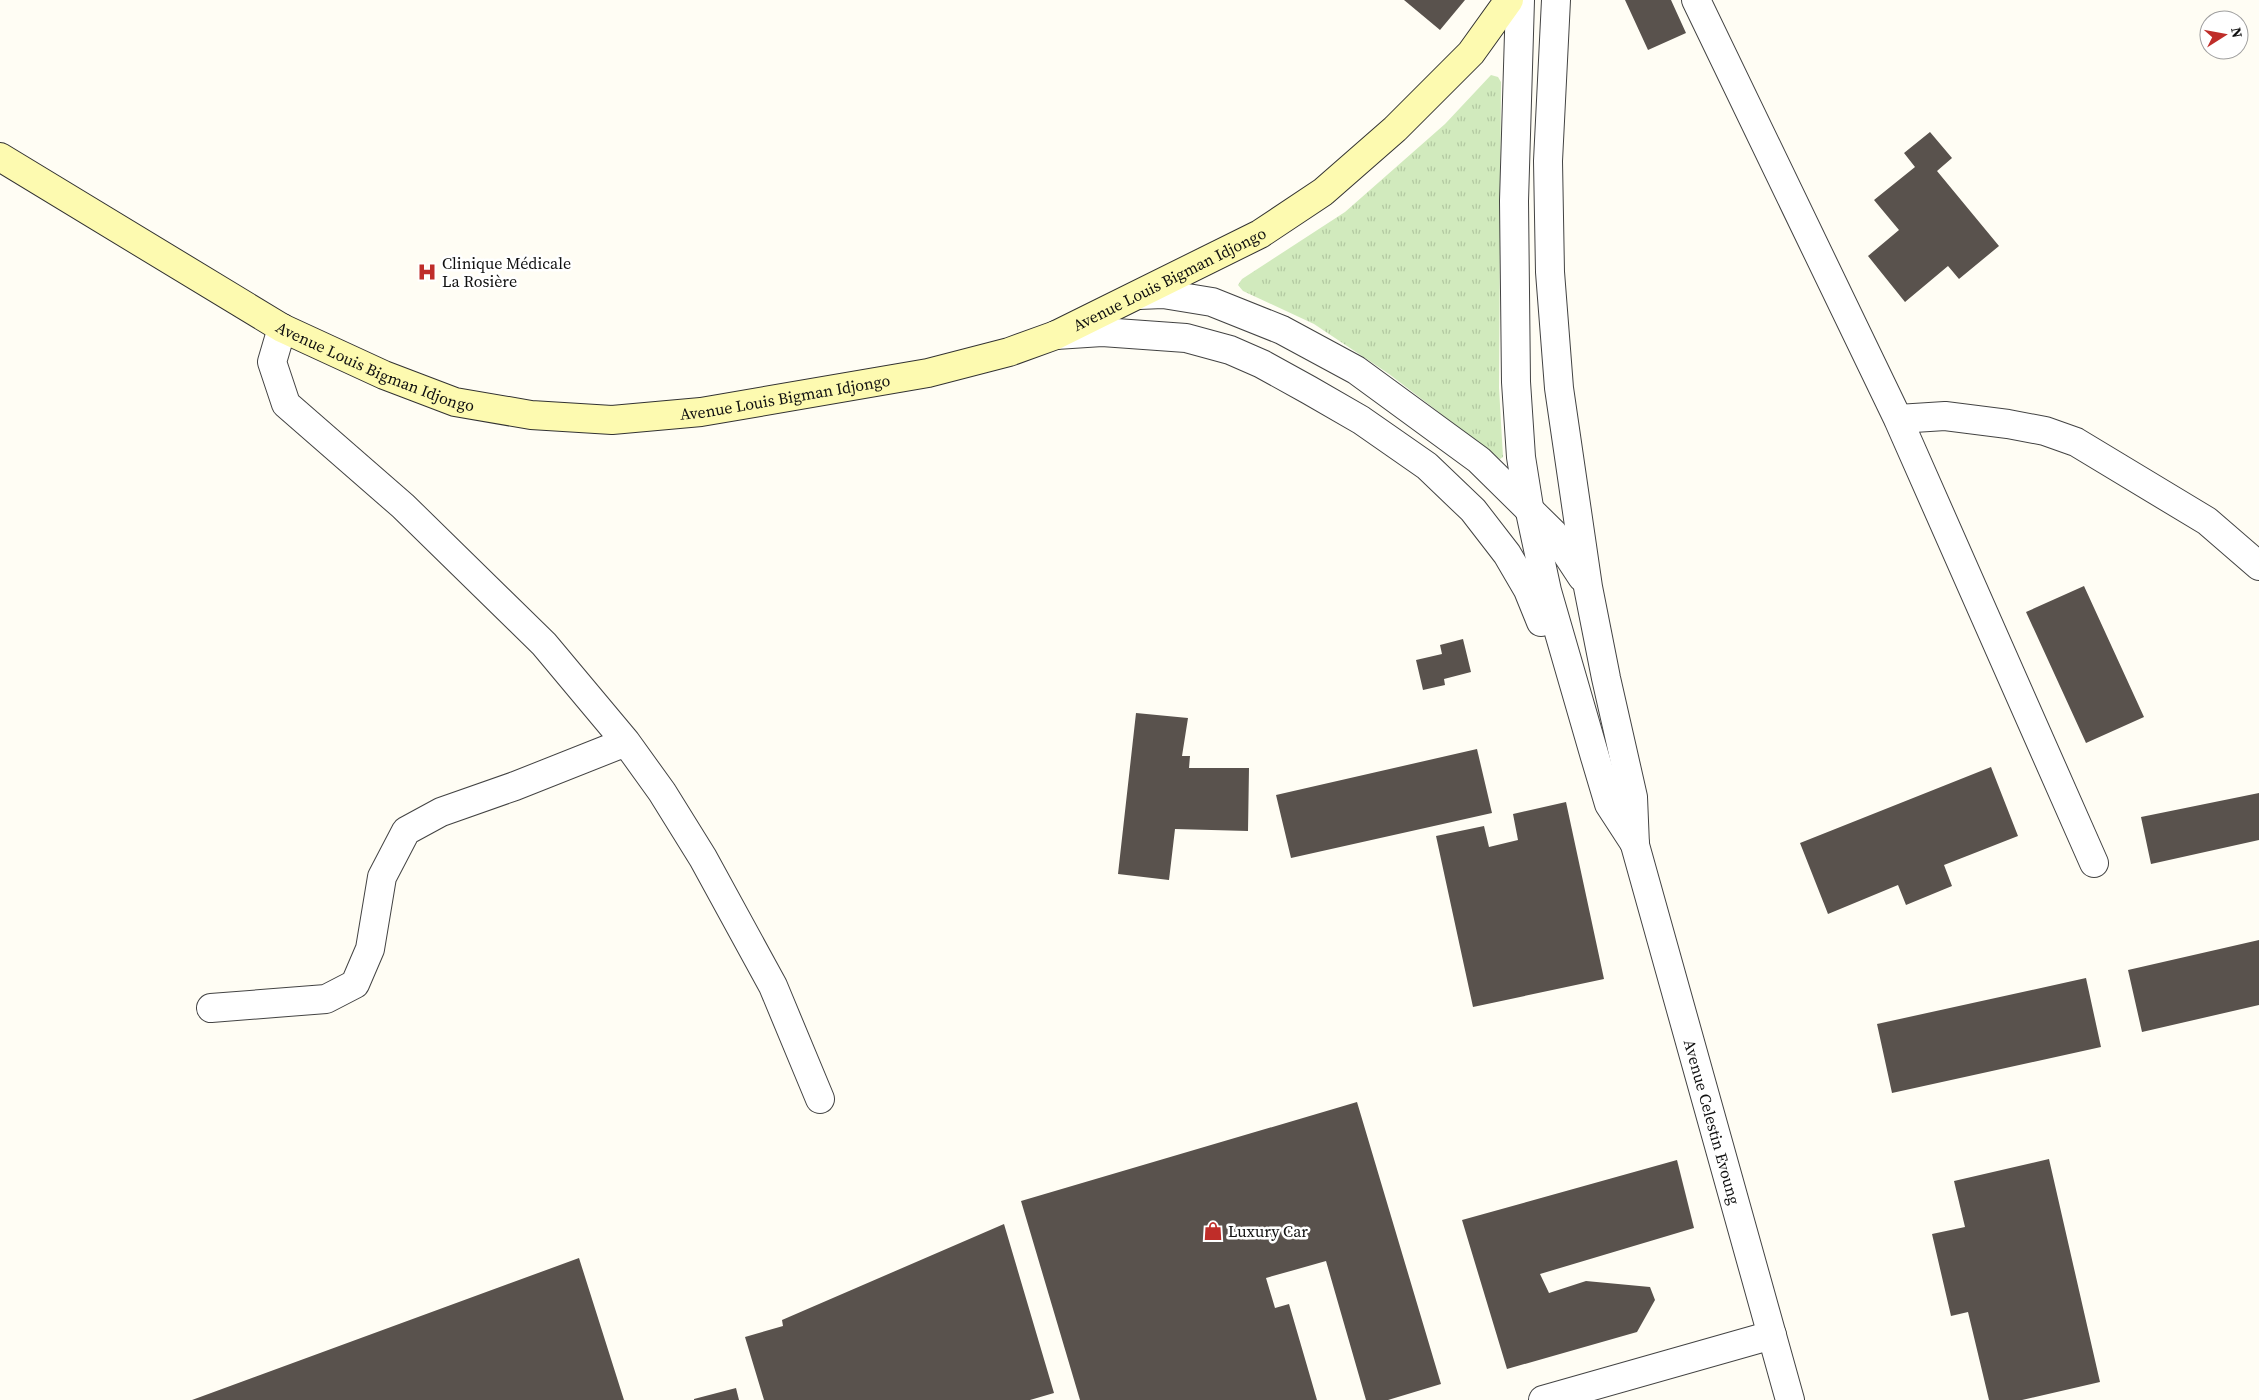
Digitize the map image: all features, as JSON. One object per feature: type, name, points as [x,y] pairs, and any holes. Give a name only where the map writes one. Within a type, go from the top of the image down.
[{"type":"main road","name":"Avenue Louis Bigman Idjongo","points":[[0,157],[282,328],[384,375],[455,402],[531,415],[612,420],[701,412],[928,373],[1009,352],[1056,335],[1099,312],[1139,295],[1260,234],[1323,192],[1395,129],[1471,53],[1510,0]]},
{"type":"street","points":[[1520,0],[1514,201],[1516,382],[1521,457],[1529,507],[1547,591],[1608,804],[1635,844]]},
{"type":"street","points":[[1556,0],[1548,161],[1550,272],[1559,388],[1588,587],[1633,797],[1635,844]]},
{"type":"street","points":[[1696,0],[1898,419],[2094,863]]},
{"type":"street","points":[[1139,295],[1164,294],[1212,302],[1282,330],[1356,370],[1479,460],[1529,507],[1553,533],[1588,587]]},
{"type":"street","points":[[282,328],[272,362],[286,404],[402,506],[544,644],[626,742],[662,792],[741,925],[773,986],[820,1099]]},
{"type":"street","points":[[1056,335],[1102,332],[1186,338],[1230,350],[1262,364],[1361,420],[1427,466],[1473,510],[1507,554],[1528,590],[1557,660],[1574,683]]},
{"type":"street","points":[[1898,419],[1945,416],[2046,431],[2076,442],[2207,521],[2259,566]]},
{"type":"street","points":[[211,1008],[326,999],[355,984],[370,949],[382,877],[406,832],[441,812],[515,786],[626,742]]},
{"type":"street","name":"Avenue Celestin Evoung","points":[[1635,844],[1790,1400]]},
{"type":"street","points":[[1543,1400],[1772,1335]]},
{"type":"green space","points":[[1491,75],[1498,77],[1501,82],[1499,388],[1503,457],[1500,459],[1389,374],[1314,324],[1243,291],[1238,285],[1242,279],[1345,212],[1445,124]]},
{"type":"building","points":[[1404,0],[1465,0],[1440,30]]},
{"type":"building","points":[[1625,0],[1671,0],[1686,33],[1648,50]]},
{"type":"building","points":[[1930,132],[1952,158],[1937,171],[1999,246],[1959,279],[1948,266],[1905,302],[1868,256],[1899,230],[1874,200],[1915,167],[1904,153]]},
{"type":"building","points":[[2084,586],[2144,717],[2086,743],[2026,612]]},
{"type":"building","points":[[1463,639],[1471,672],[1444,679],[1445,685],[1423,690],[1416,660],[1442,654],[1440,645]]},
{"type":"building","points":[[1136,713],[1188,718],[1182,756],[1190,756],[1189,768],[1249,768],[1248,831],[1175,829],[1169,880],[1118,874]]},
{"type":"building","points":[[1477,749],[1492,813],[1291,858],[1276,795]]},
{"type":"building","points":[[1991,767],[2018,836],[1944,865],[1952,886],[1906,905],[1898,885],[1828,914],[1800,843]]},
{"type":"building","points":[[2259,793],[2259,840],[2151,864],[2141,817]]},
{"type":"building","points":[[1566,802],[1604,979],[1473,1007],[1436,836],[1484,826],[1489,847],[1518,840],[1513,814]]},
{"type":"building","points":[[2259,940],[2259,1005],[2142,1032],[2128,970]]},
{"type":"building","points":[[2086,978],[2101,1047],[1892,1093],[1877,1024]]},
{"type":"building","name":"Luxury Car","points":[[1357,1102],[1441,1384],[1388,1400],[1366,1400],[1326,1261],[1266,1278],[1275,1308],[1289,1304],[1317,1400],[1080,1400],[1021,1201]]},
{"type":"building","points":[[2049,1159],[2100,1382],[2022,1400],[1989,1400],[1968,1312],[1951,1316],[1932,1234],[1965,1227],[1954,1181]]},
{"type":"building","points":[[1677,1160],[1694,1228],[1540,1274],[1549,1293],[1586,1281],[1650,1287],[1655,1300],[1637,1332],[1507,1369],[1462,1220]]},
{"type":"building","points":[[1004,1224],[1054,1393],[1030,1400],[764,1400],[745,1337],[783,1326],[782,1320]]},
{"type":"building","points":[[579,1258],[624,1400],[192,1400]]},
{"type":"building","points":[[736,1388],[739,1400],[694,1400],[694,1399]]},
{"type":"place","name":"Clinique Médicale La Rosière","points":[[427,272]]},
{"type":"place","name":"Luxury Car","points":[[1213,1231]]}]
